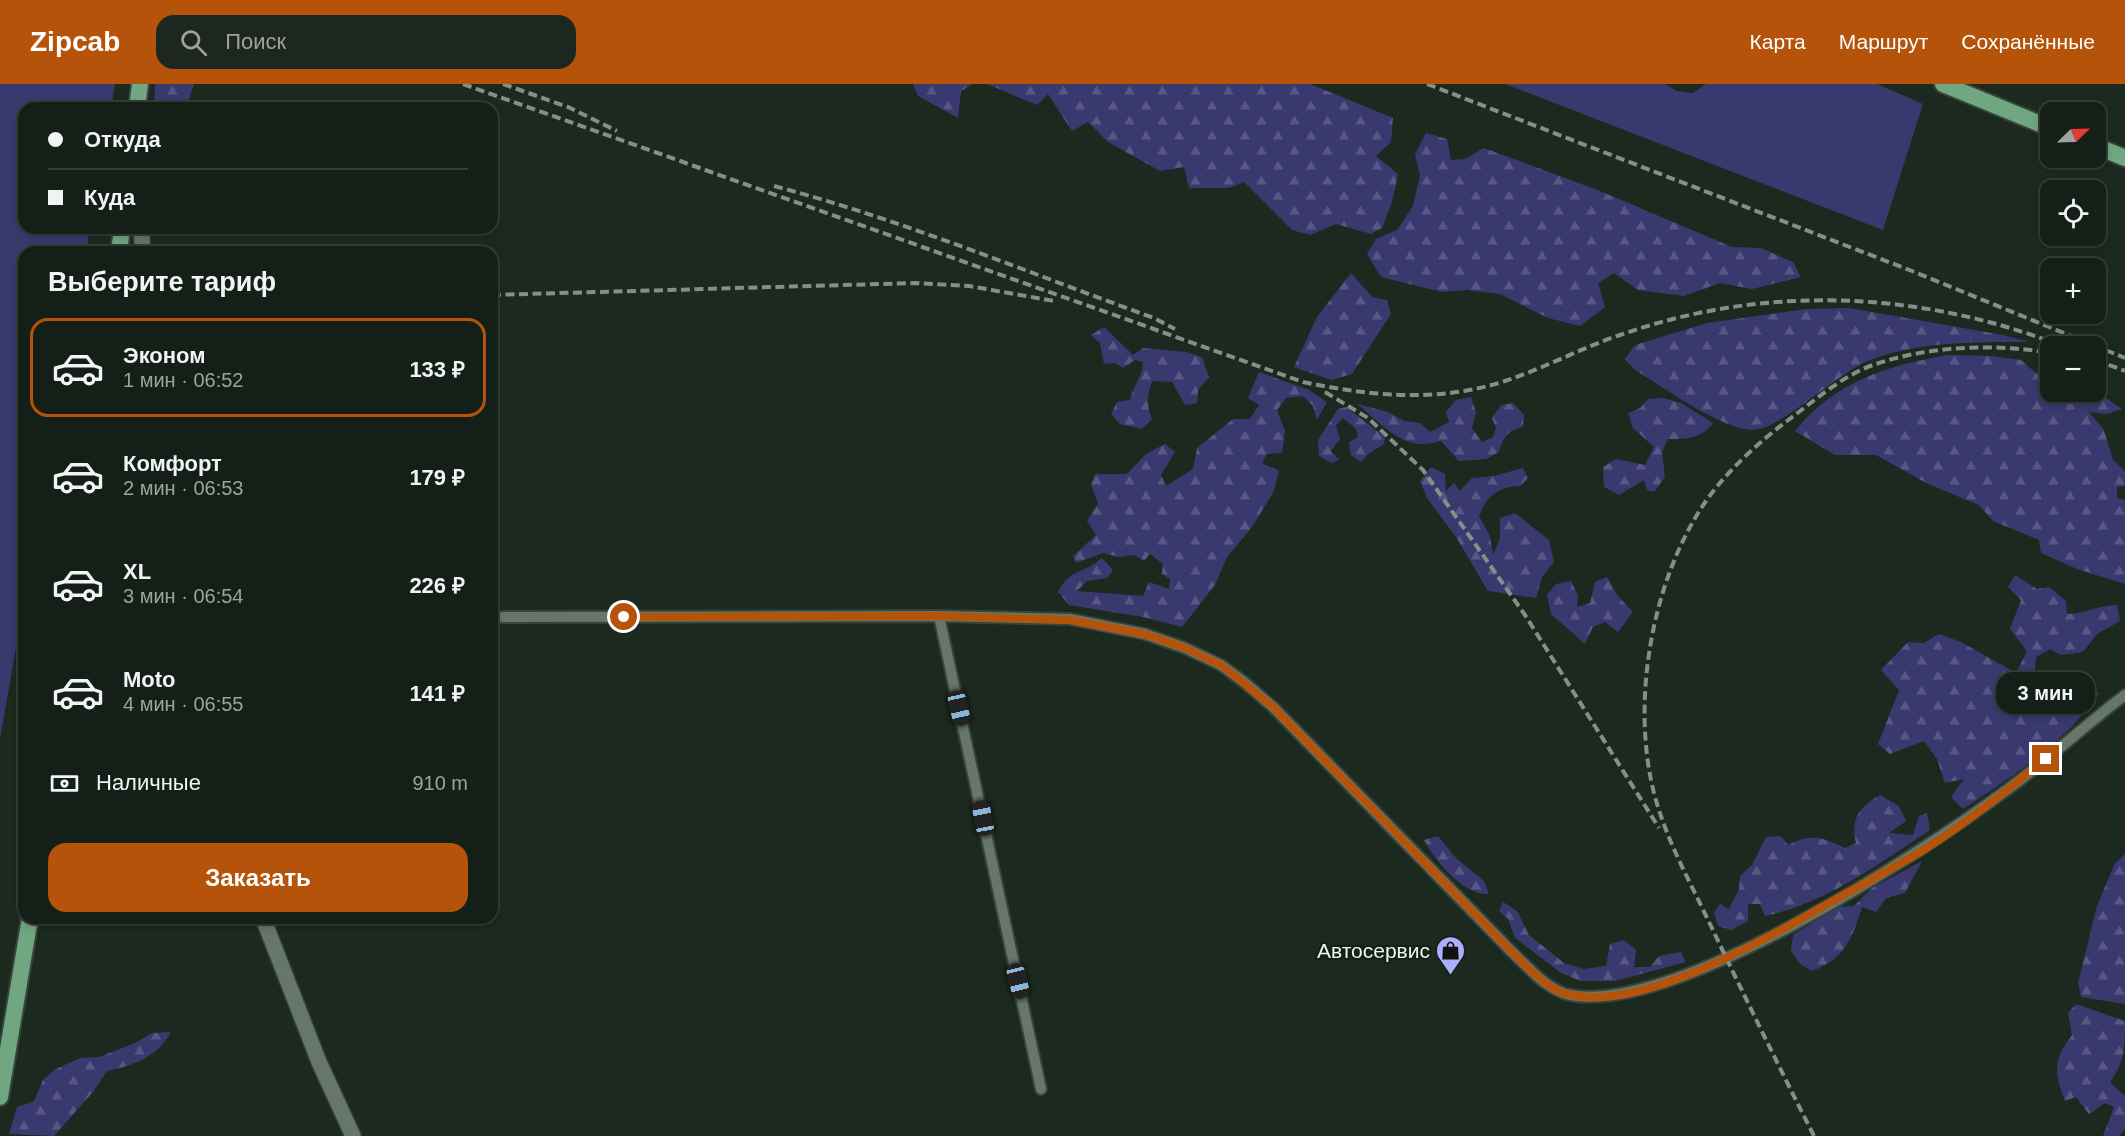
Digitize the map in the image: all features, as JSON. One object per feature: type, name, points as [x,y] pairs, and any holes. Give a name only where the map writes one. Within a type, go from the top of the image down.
[{"type":"main road","points":[[138,102],[140,84]]},
{"type":"main road","points":[[1944,84],[2040,124]]},
{"type":"main road","points":[[2106,150],[2125,158]]},
{"type":"main road","points":[[0,1097],[29,924]]},
{"type":"street","points":[[939,616],[1041,1089]]},
{"type":"street","points":[[498,617],[939,616],[1070,620],[1107,625],[1185,648],[1221,665],[1273,707],[1512,952],[1542,979],[1567,995],[1592,998],[1623,994],[1660,983],[1726,958],[1912,856],[2009,788],[2125,695]]},
{"type":"street","points":[[265,924],[319,1062],[352,1136]]},
{"type":"green space","points":[[0,84],[115,84],[112,102],[18,102],[18,234],[89,234],[87,246],[18,246],[18,636],[0,739]]},
{"type":"green space","points":[[155,84],[194,84],[188,102],[154,102]]},
{"type":"green space","points":[[913,84],[973,84],[961,91],[958,118],[918,96]]},
{"type":"green space","points":[[987,84],[1310,84],[1393,118],[1391,142],[1376,156],[1398,174],[1392,202],[1382,228],[1371,234],[1336,224],[1310,235],[1292,230],[1244,182],[1229,188],[1189,188],[1184,167],[1160,171],[1108,142],[1088,122],[1072,131],[1048,94],[1037,105]]},
{"type":"green space","points":[[1505,84],[1665,84],[1677,91],[1693,93],[1706,84],[1877,84],[1923,104],[1883,230]]},
{"type":"green space","points":[[1426,133],[1447,139],[1451,160],[1465,159],[1484,148],[1600,191],[1732,247],[1761,248],[1793,262],[1801,277],[1752,289],[1720,283],[1684,296],[1638,290],[1614,273],[1598,283],[1605,307],[1580,326],[1548,318],[1500,294],[1467,290],[1442,292],[1381,277],[1367,254],[1376,239],[1397,230],[1413,206],[1420,176],[1415,154]]},
{"type":"green space","points":[[1351,273],[1372,297],[1387,300],[1391,314],[1352,374],[1331,380],[1294,367],[1317,317]]},
{"type":"green space","points":[[1849,308],[2003,335],[2029,342],[1929,346],[1870,360],[1857,366],[1778,421],[1752,430],[1724,423],[1709,415],[1635,370],[1625,359],[1635,345],[1707,323],[1806,309]]},
{"type":"green space","points":[[1104,327],[1133,355],[1143,348],[1186,352],[1202,357],[1209,377],[1198,390],[1197,403],[1185,405],[1172,382],[1153,381],[1148,400],[1152,419],[1142,429],[1120,424],[1111,414],[1117,402],[1130,400],[1143,362],[1135,360],[1123,368],[1115,363],[1104,364],[1100,343],[1091,335]]},
{"type":"green space","points":[[1948,355],[1992,356],[2021,360],[2037,374],[2040,373],[2040,402],[2106,402],[2106,398],[2122,409],[2107,414],[2089,412],[2104,430],[2113,460],[2125,471],[2125,486],[2117,487],[2117,498],[2125,500],[2125,584],[2077,569],[2041,553],[2039,540],[1993,521],[1979,505],[1928,484],[1876,455],[1835,455],[1795,431],[1810,414],[1845,388],[1864,378],[1926,359]]},
{"type":"green space","points":[[1259,372],[1309,390],[1327,402],[1317,420],[1313,406],[1303,396],[1286,398],[1277,410],[1285,431],[1282,453],[1267,454],[1262,463],[1279,471],[1273,493],[1252,527],[1227,557],[1215,585],[1182,627],[1143,617],[1069,605],[1058,592],[1062,585],[1072,575],[1102,558],[1113,570],[1107,578],[1087,581],[1077,591],[1143,596],[1149,582],[1169,589],[1170,579],[1162,574],[1163,564],[1150,554],[1144,561],[1135,555],[1119,557],[1103,553],[1076,563],[1073,556],[1096,535],[1087,521],[1098,504],[1091,485],[1095,474],[1127,474],[1146,454],[1165,444],[1175,452],[1161,475],[1166,486],[1193,469],[1197,448],[1233,419],[1250,419],[1259,405],[1248,398]]},
{"type":"green space","points":[[1471,397],[1476,412],[1472,428],[1482,442],[1493,437],[1496,428],[1492,418],[1501,405],[1513,403],[1524,415],[1523,427],[1509,433],[1502,442],[1499,452],[1486,459],[1459,461],[1441,441],[1428,444],[1405,440],[1386,429],[1357,404],[1388,412],[1404,421],[1420,423],[1430,432],[1449,422],[1446,412],[1456,400]]},
{"type":"green space","points":[[1663,398],[1681,403],[1713,423],[1698,435],[1668,439],[1662,452],[1665,477],[1654,492],[1647,490],[1644,480],[1619,495],[1604,487],[1603,467],[1616,459],[1645,465],[1654,447],[1633,428],[1628,413],[1640,408],[1648,399]]},
{"type":"green space","points":[[1346,407],[1385,437],[1384,444],[1368,454],[1361,462],[1351,455],[1349,442],[1358,437],[1356,429],[1343,418],[1336,425],[1340,439],[1331,451],[1339,460],[1331,463],[1319,456],[1318,440],[1338,409]]},
{"type":"green space","points":[[1431,467],[1445,474],[1446,491],[1454,483],[1460,491],[1472,478],[1494,476],[1523,468],[1528,478],[1520,486],[1499,490],[1486,503],[1479,516],[1490,536],[1493,555],[1500,539],[1500,518],[1515,513],[1549,540],[1554,562],[1542,577],[1536,598],[1488,591],[1456,537],[1427,498],[1420,481]]},
{"type":"green space","points":[[2015,575],[2037,589],[2049,587],[2066,601],[2067,614],[2117,605],[2120,621],[2097,634],[2083,652],[2061,655],[2050,649],[2036,657],[2034,679],[2042,693],[2055,675],[2076,678],[2099,693],[2072,727],[2055,742],[2019,771],[1963,809],[1951,797],[1964,779],[1945,783],[1937,759],[1924,741],[1890,754],[1878,744],[1899,690],[1881,670],[1908,642],[1924,643],[1939,634],[1961,642],[2016,673],[2027,651],[2010,629],[2021,600],[2008,587]]},
{"type":"green space","points":[[1607,577],[1617,595],[1633,612],[1618,632],[1605,622],[1593,627],[1585,644],[1551,614],[1547,595],[1556,584],[1571,581],[1578,595],[1577,607],[1590,603],[1595,582]]},
{"type":"green space","points":[[1880,795],[1899,806],[1906,821],[1889,833],[1913,835],[1919,816],[1927,813],[1930,830],[1851,881],[1809,902],[1765,916],[1760,904],[1748,904],[1748,921],[1731,930],[1718,926],[1714,912],[1720,904],[1729,909],[1739,889],[1740,876],[1752,865],[1766,837],[1781,836],[1788,845],[1803,839],[1816,838],[1845,848],[1856,843],[1854,827],[1858,814]]},
{"type":"green space","points":[[1438,836],[1456,858],[1484,881],[1489,894],[1479,893],[1460,883],[1435,858],[1424,840]]},
{"type":"green space","points":[[2125,854],[2125,1004],[2081,997],[2078,983],[2097,906],[2115,863]]},
{"type":"green space","points":[[1922,861],[1905,893],[1886,898],[1876,912],[1862,907],[1855,929],[1840,954],[1812,971],[1800,964],[1791,951],[1793,935],[1837,907],[1854,906],[1872,888]]},
{"type":"green space","points":[[1503,902],[1517,911],[1529,935],[1564,963],[1583,969],[1606,966],[1610,944],[1624,940],[1636,950],[1634,967],[1650,967],[1659,956],[1681,952],[1686,962],[1615,981],[1581,981],[1561,973],[1515,938],[1508,919],[1499,911]]},
{"type":"green space","points":[[2076,1004],[2125,1021],[2123,1054],[2119,1067],[2110,1082],[2125,1096],[2125,1129],[2119,1136],[2103,1136],[2114,1107],[2105,1103],[2089,1114],[2076,1097],[2065,1101],[2061,1091],[2057,1066],[2061,1052],[2072,1035],[2068,1013]]},
{"type":"green space","points":[[171,1032],[159,1048],[144,1059],[107,1071],[93,1092],[54,1136],[9,1134],[17,1107],[34,1101],[43,1080],[56,1069],[80,1058],[99,1057],[135,1043],[152,1033]]},
{"type":"railway","points":[[463,84],[1303,382],[1328,387],[1404,395],[1430,395],[1480,388],[1520,376],[1608,339],[1677,318],[1732,307],[1788,301],[1844,301],[1899,305],[1954,314],[2040,339]]},
{"type":"railway","points":[[503,84],[568,107],[617,131]]},
{"type":"railway","points":[[1427,84],[1912,271],[2125,358]]},
{"type":"railway","points":[[774,186],[870,215],[966,248],[1154,318],[1175,329]]},
{"type":"railway","points":[[498,295],[915,283],[969,286],[1054,301]]},
{"type":"railway","points":[[1814,1136],[1670,841],[1660,813],[1650,776],[1645,736],[1645,694],[1649,652],[1658,611],[1670,571],[1686,534],[1714,490],[1733,468],[1765,439],[1839,382],[1873,365],[1938,350],[1984,347],[2040,352]]},
{"type":"railway","points":[[2106,364],[2125,371]]},
{"type":"railway","points":[[1325,392],[1368,418],[1423,470],[1525,615],[1659,828]]},
{"type":"place","name":"Автосервис","points":[[1451,976]]},
{"type":"route","points":[[624,617],[939,616],[1070,620],[1107,625],[1144,634],[1185,648],[1221,665],[1273,707],[1512,952],[1542,979],[1567,995],[1592,998],[1623,994],[1660,983],[1726,958],[1761,941],[1923,850],[2046,759]]}]
